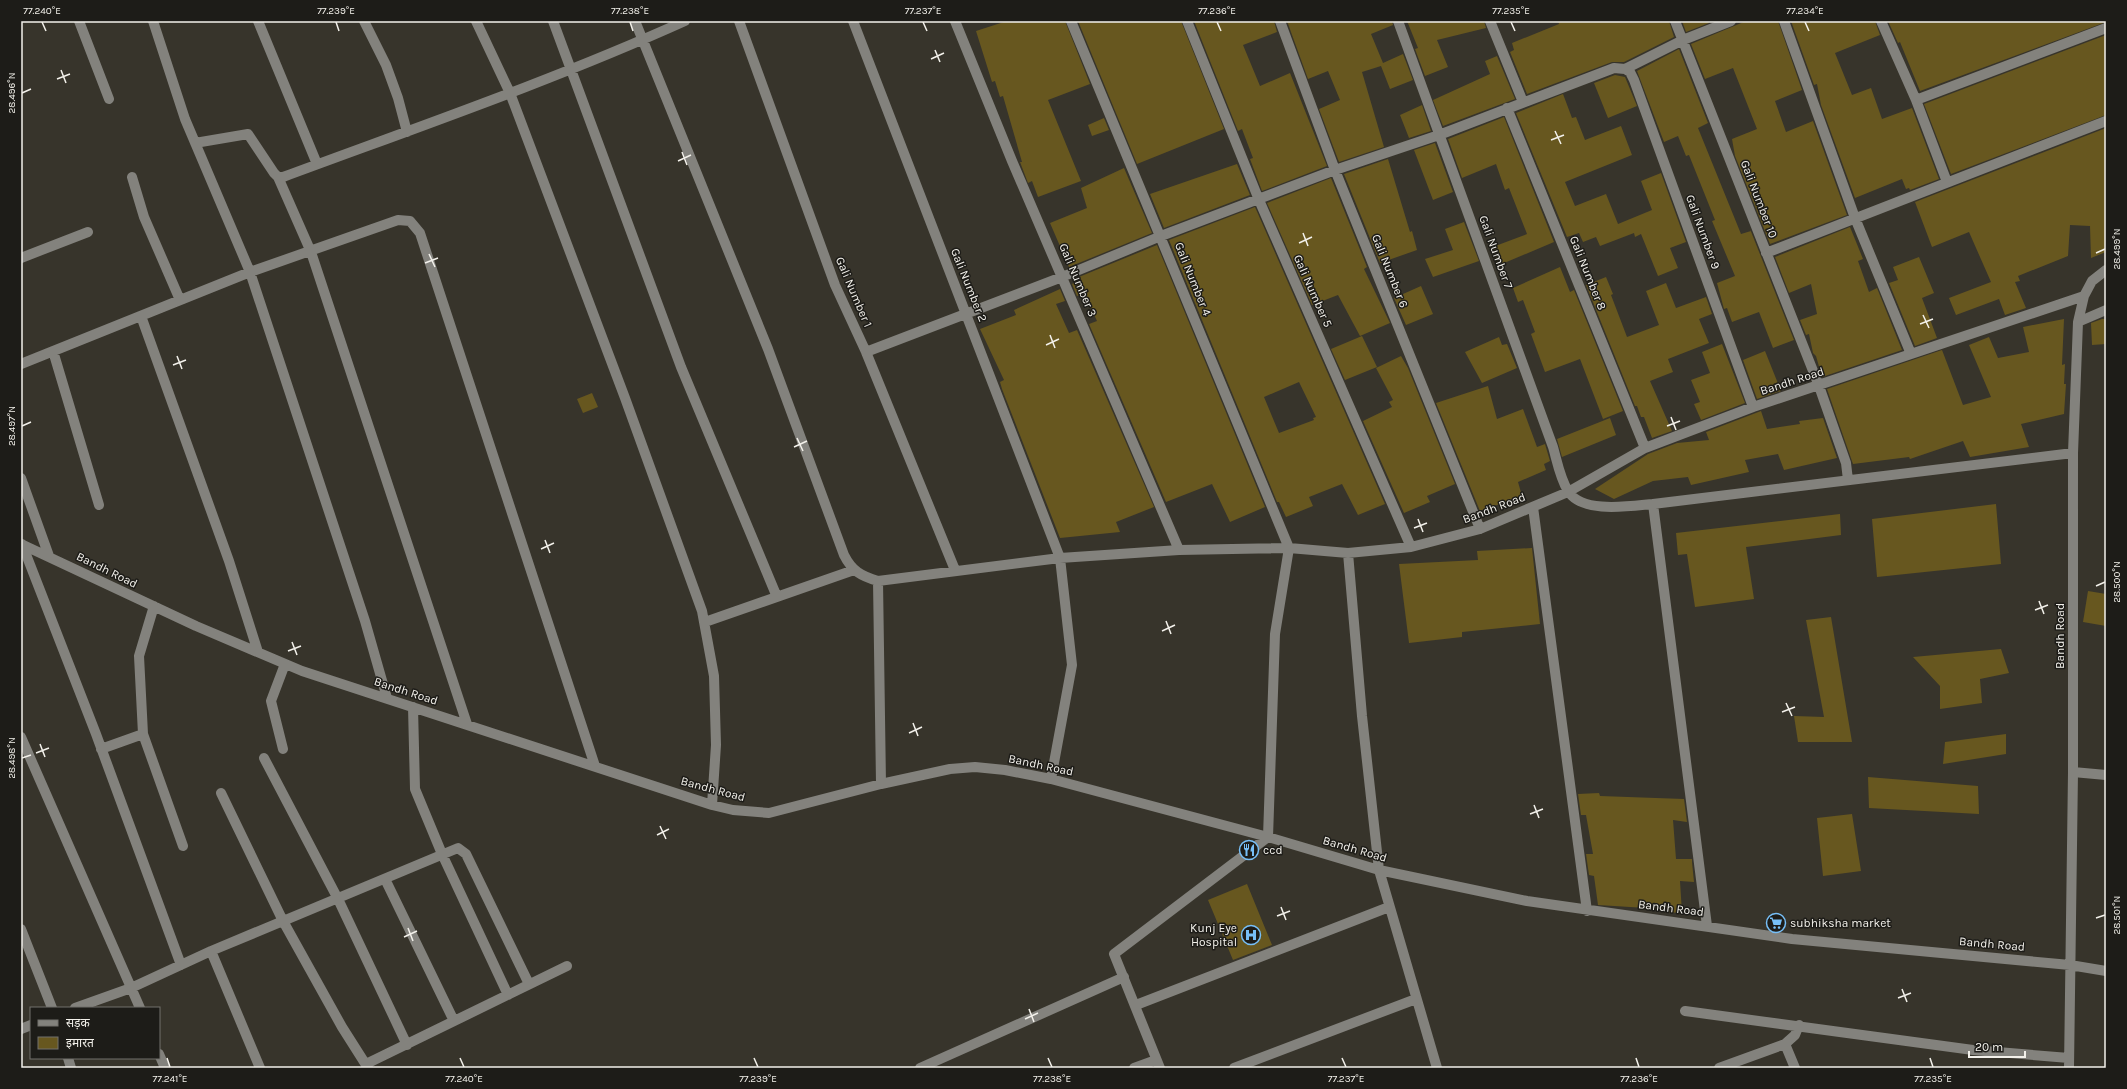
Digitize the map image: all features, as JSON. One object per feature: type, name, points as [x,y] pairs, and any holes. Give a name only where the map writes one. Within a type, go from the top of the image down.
[{"type":"street","points":[[79,21],[109,99]]},
{"type":"street","points":[[153,21],[195,143],[250,272],[365,621],[387,698]]},
{"type":"street","points":[[258,21],[317,164]]},
{"type":"street","points":[[364,21],[389,71],[407,132]]},
{"type":"street","points":[[476,21],[510,93],[628,405],[705,622],[714,676],[716,703],[716,745],[712,805]]},
{"type":"street","points":[[553,21],[681,367],[777,597]]},
{"type":"street","points":[[635,21],[771,356],[844,555],[854,570],[866,577],[878,581],[881,784]]},
{"type":"street","points":[[278,177],[407,132],[510,93],[642,40],[685,21]]},
{"type":"street","name":"Gali Number 1","points":[[739,21],[835,285],[866,352],[955,570]]},
{"type":"street","name":"Gali Number 2","points":[[853,21],[1060,558],[1072,665],[1051,779]]},
{"type":"street","name":"Gali Number 3","points":[[955,21],[1012,161],[1179,550]]},
{"type":"street","name":"Gali Number 4","points":[[1071,21],[1289,548]]},
{"type":"street","name":"Gali Number 5","points":[[1187,21],[1259,200],[1411,547]]},
{"type":"street","name":"Gali Number 6","points":[[1280,21],[1335,170],[1480,529]]},
{"type":"street","name":"Gali Number 7","points":[[1398,21],[1568,492]]},
{"type":"street","points":[[1490,21],[1524,102]]},
{"type":"street","name":"Gali Number 10","points":[[1675,21],[1819,386],[1846,464],[1848,480]]},
{"type":"street","points":[[866,352],[1062,277],[1161,236],[1335,170],[1439,135],[1614,68],[1625,69],[1683,40],[1731,21]]},
{"type":"street","points":[[1784,21],[1855,218],[1911,354]]},
{"type":"street","points":[[1881,21],[1916,100],[1947,182]]},
{"type":"street","points":[[1916,100],[2106,28]]},
{"type":"street","name":"Gali Number 9","points":[[1625,69],[1630,72],[1634,80],[1754,407]]},
{"type":"street","name":"Gali Number 8","points":[[1507,108],[1645,448]]},
{"type":"street","points":[[1766,253],[2106,121]]},
{"type":"street","points":[[195,143],[248,134],[278,177],[311,252],[467,724]]},
{"type":"street","points":[[132,177],[144,217],[180,300]]},
{"type":"street","points":[[21,364],[250,272],[311,252],[398,220],[410,221],[420,233],[595,766]]},
{"type":"street","points":[[21,258],[88,232]]},
{"type":"street","name":"Bandh Road","points":[[22,544],[154,606],[285,664],[712,805],[733,810],[769,813],[881,784],[950,770],[969,768],[1005,770],[1051,779],[1268,837],[1379,870],[1526,901],[1587,911],[1707,926],[1792,939],[2070,965],[2073,772],[2073,453],[2078,322],[2084,296],[2092,281],[2106,270]]},
{"type":"street","name":"Bandh Road","points":[[878,581],[955,570],[1060,558],[1179,550],[1289,548],[1348,553],[1411,547],[1480,529],[1568,492],[1645,448],[1754,407],[2084,296]]},
{"type":"street","points":[[2078,322],[2106,310]]},
{"type":"street","points":[[141,316],[229,561],[258,652]]},
{"type":"street","points":[[53,351],[100,505]]},
{"type":"street","points":[[1568,492],[1590,505],[1615,507],[1652,504],[2073,453]]},
{"type":"street","points":[[21,478],[49,556]]},
{"type":"street","points":[[1652,504],[1707,926]]},
{"type":"street","points":[[1533,507],[1587,911]]},
{"type":"street","points":[[22,544],[101,749],[181,964]]},
{"type":"street","points":[[1134,1068],[1158,1064],[1136,1005],[1115,956],[1115,952],[1268,837],[1276,634],[1289,548]]},
{"type":"street","points":[[1348,553],[1362,716],[1379,870],[1437,1068]]},
{"type":"street","points":[[705,622],[854,570]]},
{"type":"street","points":[[154,606],[139,656],[143,734],[183,846]]},
{"type":"street","points":[[283,749],[272,702],[285,664]]},
{"type":"street","points":[[413,707],[415,789],[442,854],[508,995]]},
{"type":"street","points":[[101,749],[143,734]]},
{"type":"street","points":[[21,737],[140,1007]]},
{"type":"street","points":[[264,758],[338,899],[407,1045]]},
{"type":"street","points":[[2073,772],[2106,776]]},
{"type":"street","points":[[221,793],[283,921],[342,1027],[367,1066],[454,1021],[568,966]]},
{"type":"street","points":[[78,1007],[131,988],[211,951],[458,848],[466,854],[529,984]]},
{"type":"street","points":[[385,879],[454,1021]]},
{"type":"street","points":[[1136,1005],[1389,907]]},
{"type":"street","points":[[21,929],[52,1007]]},
{"type":"street","points":[[211,951],[260,1068]]},
{"type":"street","points":[[1685,1011],[1799,1025],[2069,1063],[2070,965],[2106,971]]},
{"type":"street","points":[[920,1068],[1124,977]]},
{"type":"street","points":[[1234,1068],[1416,999]]},
{"type":"street","points":[[21,1029],[30,1024]]},
{"type":"street","points":[[1719,1068],[1786,1044],[1795,1035],[1799,1025]]},
{"type":"street","points":[[1786,1044],[1795,1068]]},
{"type":"street","points":[[160,1056],[165,1068]]},
{"type":"building","points":[[1007,21],[1065,21],[1090,84],[1048,100],[1081,181],[1038,197],[1032,181],[1028,183],[1020,162],[1022,162],[1003,96],[1000,97],[995,81],[992,82],[976,31]]},
{"type":"building","points":[[1078,21],[1181,21],[1224,129],[1137,164]]},
{"type":"building","points":[[1194,21],[1274,21],[1277,32],[1243,45],[1260,86],[1290,73],[1327,166],[1262,191],[1250,159],[1253,158],[1242,129],[1238,131]]},
{"type":"building","points":[[1287,21],[1392,21],[1393,25],[1371,34],[1383,63],[1403,54],[1413,80],[1390,89],[1381,66],[1362,72],[1384,147],[1339,162],[1319,109],[1340,100],[1328,71],[1308,79]]},
{"type":"building","points":[[1407,21],[1484,21],[1486,28],[1437,40],[1448,67],[1425,76],[1415,49],[1418,48]]},
{"type":"building","points":[[1558,21],[1669,21],[1674,37],[1624,62],[1612,62],[1527,94],[1510,52],[1514,50],[1512,43],[1559,24]]},
{"type":"building","points":[[1682,21],[1708,21],[1709,23],[1686,32]]},
{"type":"building","points":[[1746,21],[1778,21],[1802,90],[1775,101],[1786,132],[1813,121],[1847,215],[1770,244],[1735,156],[1732,139],[1757,129],[1733,68],[1705,79],[1691,44]]},
{"type":"building","points":[[1791,21],[1875,21],[1880,35],[1835,53],[1852,95],[1871,88],[1882,119],[1912,108],[1939,179],[1910,190],[1909,188],[1906,189],[1902,179],[1855,198],[1821,105],[1817,84],[1814,85]]},
{"type":"building","points":[[1888,21],[2106,22],[1920,91],[1900,42],[1898,43]]},
{"type":"building","points":[[2106,35],[2106,115],[1951,174],[1924,104]]},
{"type":"building","points":[[1679,49],[1708,123],[1698,128],[1741,234],[1751,231],[1794,340],[1773,348],[1759,312],[1732,322],[1727,308],[1724,309],[1717,283],[1735,276],[1712,221],[1715,220],[1689,155],[1686,156],[1678,136],[1664,142],[1637,71]]},
{"type":"building","points":[[1497,56],[1515,99],[1443,126],[1433,100],[1490,74],[1485,61]]},
{"type":"building","points":[[1615,75],[1625,77],[1637,106],[1608,118],[1594,83]]},
{"type":"building","points":[[1563,94],[1572,118],[1576,117],[1585,140],[1621,126],[1632,155],[1565,182],[1575,206],[1606,194],[1618,224],[1652,210],[1641,181],[1661,173],[1686,242],[1670,248],[1678,268],[1658,276],[1641,234],[1635,237],[1634,233],[1600,246],[1596,237],[1583,242],[1579,233],[1567,237],[1516,113]]},
{"type":"building","points":[[1422,105],[1431,131],[1409,138],[1400,115]]},
{"type":"building","points":[[1504,117],[1554,242],[1497,266],[1490,248],[1527,234],[1509,188],[1505,190],[1496,164],[1462,178],[1448,139]]},
{"type":"building","points":[[1104,118],[1109,130],[1092,136],[1088,125]]},
{"type":"building","points":[[2106,128],[2106,252],[2091,258],[2090,226],[2070,225],[2068,256],[2018,276],[2020,281],[2015,282],[2026,308],[2005,315],[1999,299],[1956,315],[1949,298],[1991,282],[1969,232],[1932,247],[1915,202]]},
{"type":"building","points":[[1435,143],[1453,192],[1433,200],[1414,150]]},
{"type":"building","points":[[1388,159],[1410,232],[1412,231],[1417,250],[1380,263],[1344,174]]},
{"type":"building","points":[[1237,164],[1250,195],[1164,228],[1150,194]]},
{"type":"building","points":[[1124,168],[1152,233],[1069,267],[1050,223],[1087,208],[1081,188]]},
{"type":"building","points":[[1331,178],[1367,267],[1364,269],[1390,323],[1360,336],[1338,295],[1312,305],[1267,203]]},
{"type":"building","points":[[1255,207],[1385,504],[1358,515],[1342,484],[1309,497],[1313,506],[1286,517],[1279,502],[1277,502],[1169,240]],"holes":[[[1299,382],[1316,417],[1313,418],[1314,420],[1279,433],[1264,397]]]},
{"type":"building","points":[[1464,222],[1479,261],[1433,277],[1425,259],[1453,250],[1445,229]]},
{"type":"building","points":[[1850,227],[1863,259],[1858,261],[1869,292],[1877,288],[1902,350],[1822,377],[1816,356],[1813,353],[1809,334],[1806,335],[1800,320],[1817,314],[1811,284],[1789,293],[1775,257]]},
{"type":"building","points":[[1157,245],[1265,507],[1230,522],[1212,484],[1166,502],[1089,324],[1097,321],[1084,293],[1077,296],[1072,284],[1075,282],[1074,279]]},
{"type":"building","points":[[1919,257],[1934,293],[1922,298],[1937,338],[1915,346],[1889,283],[1898,280],[1893,267]]},
{"type":"building","points":[[1560,267],[1570,292],[1574,290],[1623,411],[1603,419],[1580,359],[1545,372],[1531,334],[1535,332],[1523,300],[1518,302],[1513,288]]},
{"type":"building","points":[[1606,277],[1613,294],[1611,295],[1627,337],[1659,325],[1646,291],[1666,283],[1676,308],[1706,297],[1712,314],[1699,319],[1709,343],[1668,359],[1673,372],[1650,381],[1672,431],[1652,438],[1644,417],[1641,417],[1637,406],[1635,406],[1586,285]]},
{"type":"building","points":[[1421,286],[1433,314],[1406,325],[1394,298]]},
{"type":"building","points":[[1060,289],[1065,301],[1056,304],[1069,333],[1077,330],[1154,507],[1116,522],[1120,532],[1060,538],[1002,389],[1000,382],[1004,380],[980,329],[1016,315],[1014,310]]},
{"type":"building","points":[[2064,319],[2062,365],[2065,364],[2064,384],[2066,384],[2064,414],[2021,424],[2029,447],[1970,457],[1963,441],[1910,459],[1909,457],[1853,464],[1827,389],[1942,350],[1963,405],[1991,397],[1969,345],[1989,337],[1998,358],[2029,352],[2023,327]]},
{"type":"building","points":[[2106,319],[2106,344],[2092,345],[2091,323]]},
{"type":"building","points":[[1362,336],[1377,367],[1345,380],[1331,349]]},
{"type":"building","points":[[1499,337],[1502,345],[1507,344],[1517,368],[1482,383],[1465,352]]},
{"type":"building","points":[[1722,344],[1745,403],[1701,420],[1694,404],[1700,402],[1691,380],[1710,373],[1702,352]]},
{"type":"building","points":[[1765,351],[1781,391],[1757,399],[1743,360]]},
{"type":"building","points":[[1401,356],[1408,368],[1455,484],[1427,496],[1430,502],[1404,513],[1363,421],[1392,407],[1389,402],[1393,400],[1376,368]]},
{"type":"building","points":[[1488,386],[1497,419],[1523,409],[1537,447],[1545,444],[1550,461],[1544,464],[1546,470],[1518,482],[1522,496],[1480,511],[1436,403]]},
{"type":"building","points":[[592,393],[598,407],[583,413],[577,399]]},
{"type":"building","points":[[1761,411],[1767,429],[1800,424],[1799,421],[1823,418],[1837,458],[1784,470],[1778,454],[1745,460],[1749,472],[1691,485],[1688,477],[1653,481],[1614,499],[1595,489],[1648,454],[1677,443],[1709,440],[1706,432]]},
{"type":"building","points":[[1610,418],[1616,435],[1562,457],[1557,439]]},
{"type":"building","points":[[1996,504],[2001,564],[1877,577],[1872,519]]},
{"type":"building","points":[[1840,514],[1841,535],[1746,547],[1754,599],[1695,607],[1687,554],[1678,555],[1676,533]]},
{"type":"building","points":[[1532,548],[1540,624],[1462,632],[1462,637],[1409,643],[1399,564],[1478,560],[1477,551]]},
{"type":"building","points":[[2088,591],[2106,594],[2106,626],[2083,622]]},
{"type":"building","points":[[1831,617],[1852,742],[1798,742],[1794,716],[1824,717],[1806,620]]},
{"type":"building","points":[[2001,649],[2009,673],[1980,679],[1982,703],[1940,709],[1940,686],[1913,657]]},
{"type":"building","points":[[2006,734],[2006,754],[1943,764],[1945,742]]},
{"type":"building","points":[[1868,777],[1978,786],[1979,814],[1869,808]]},
{"type":"building","points":[[1599,793],[1600,796],[1684,799],[1687,822],[1673,820],[1676,859],[1692,859],[1694,882],[1680,881],[1682,913],[1662,912],[1662,909],[1598,905],[1594,876],[1589,875],[1586,854],[1593,854],[1586,815],[1581,815],[1578,794]]},
{"type":"building","points":[[1852,814],[1861,871],[1823,876],[1817,818]]},
{"type":"building","points":[[1247,884],[1272,945],[1233,960],[1208,900]]},
{"type":"place","name":"ccd","points":[[1249,850]]},
{"type":"place","name":"subhiksha market","points":[[1776,923]]},
{"type":"place","name":"Kunj Eye Hospital","points":[[1251,935]]}]
